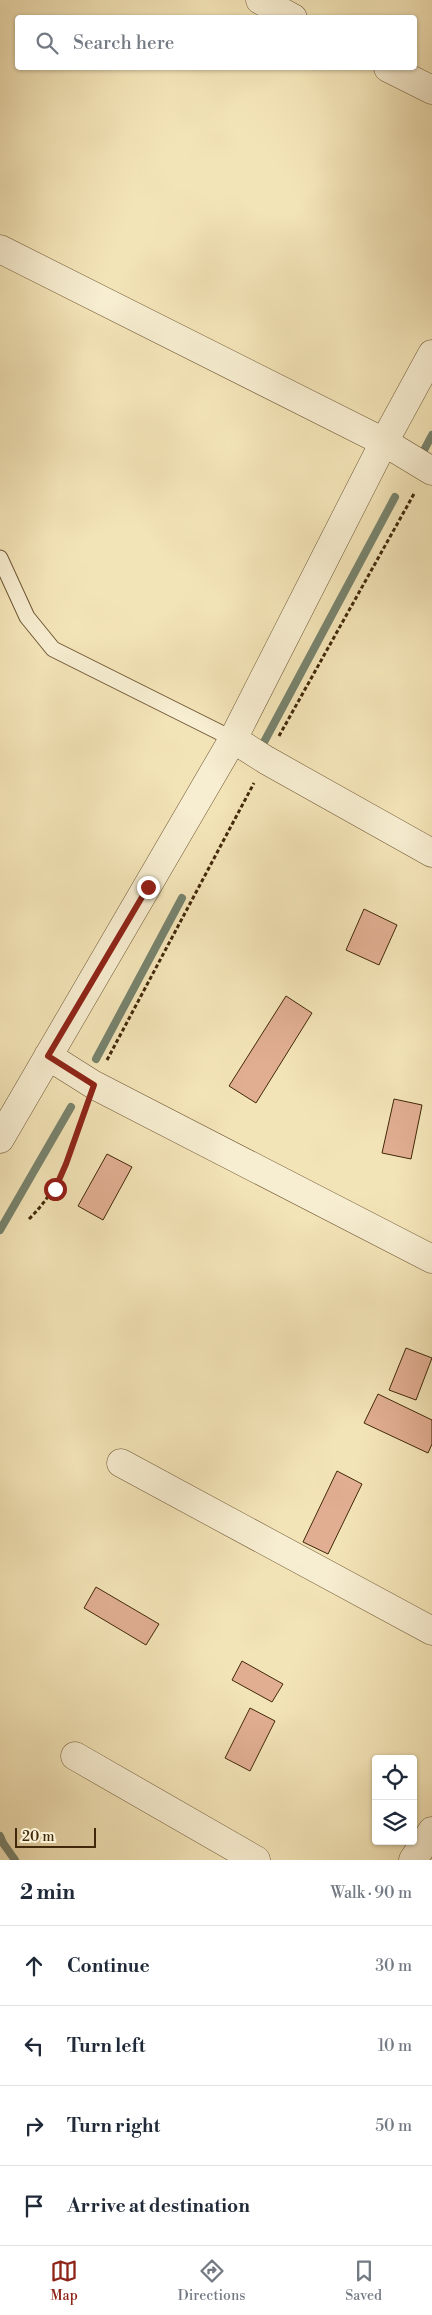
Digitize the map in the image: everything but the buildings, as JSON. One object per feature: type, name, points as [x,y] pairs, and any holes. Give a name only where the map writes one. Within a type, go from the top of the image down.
[{"type":"street","points":[[260,0],[288,15]]},
{"type":"street","points":[[392,70],[432,90]]},
{"type":"street","points":[[0,249],[384,442],[430,470]]},
{"type":"street","points":[[0,1139],[233,739],[384,442],[432,354]]},
{"type":"street","points":[[233,739],[266,760],[432,853]]},
{"type":"street","points":[[48,1056],[94,1085],[432,1259]]},
{"type":"street","points":[[121,1462],[432,1630]]},
{"type":"street","points":[[75,1756],[256,1860]]},
{"type":"street","points":[[413,1860],[432,1831]]},
{"type":"lane","points":[[0,558],[27,617],[53,649],[233,739]]},
{"type":"path","points":[[29,1219],[43,1206],[55,1189],[66,1164],[94,1085],[266,760],[430,470]]},
{"type":"waterway","points":[[423,452],[432,435]]},
{"type":"waterway","points":[[263,744],[395,497]]},
{"type":"waterway","points":[[96,1059],[182,898]]},
{"type":"waterway","points":[[0,1230],[71,1107]]},
{"type":"waterway","points":[[0,1836],[15,1860]]},
{"type":"route","points":[[55,1189],[66,1164],[94,1085],[48,1056],[148,887]]}]
